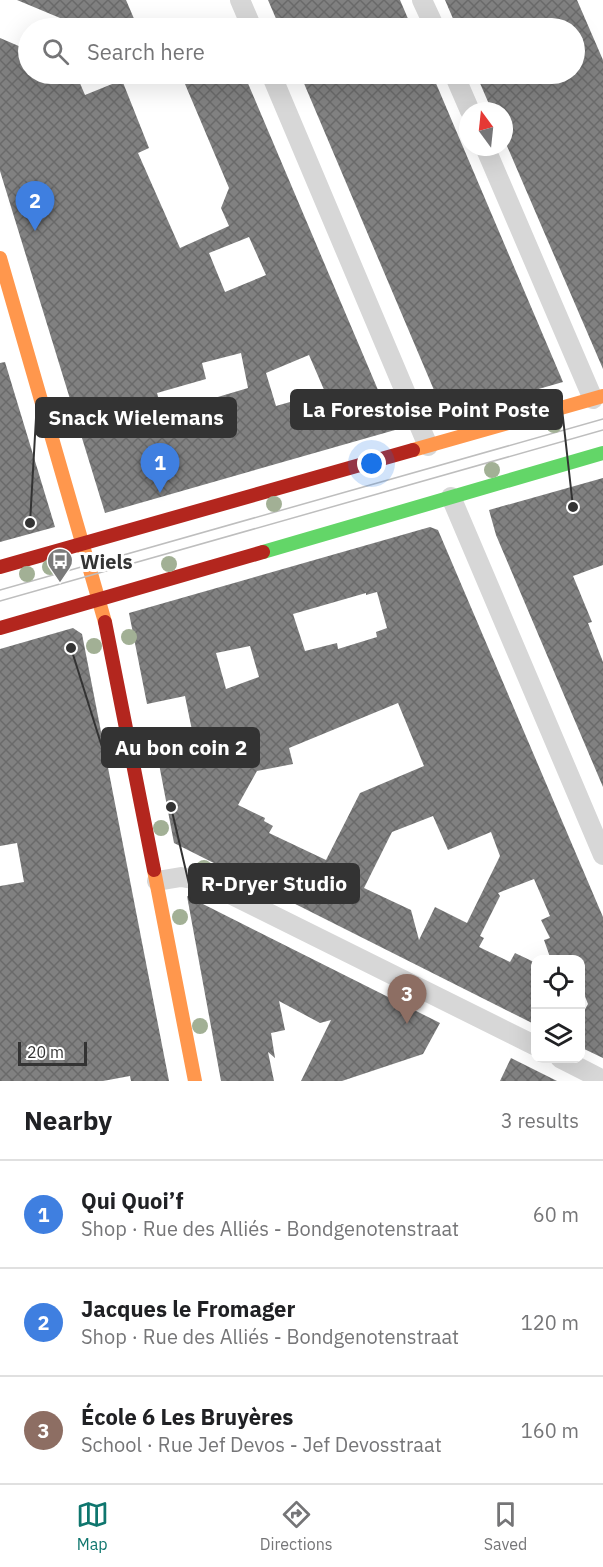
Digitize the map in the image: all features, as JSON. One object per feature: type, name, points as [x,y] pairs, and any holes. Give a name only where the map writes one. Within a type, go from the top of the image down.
[{"type":"main road","points":[[0,258],[86,541],[101,599],[195,1081]]},
{"type":"main road","points":[[0,567],[598,398]]},
{"type":"main road","points":[[0,628],[603,453]]},
{"type":"street","points":[[240,0],[248,18]]},
{"type":"street","points":[[423,0],[431,18]]},
{"type":"street","points":[[275,84],[428,446]]},
{"type":"street","points":[[458,84],[466,102]]},
{"type":"street","points":[[489,156],[598,398]]},
{"type":"street","points":[[451,497],[603,855]]},
{"type":"street","points":[[157,881],[180,877],[204,881],[531,1044]]},
{"type":"street","points":[[568,1063],[603,1080]]},
{"type":"building","points":[[17,0],[126,0],[134,18],[60,18]]},
{"type":"building","points":[[268,0],[400,0],[408,18],[276,18]]},
{"type":"building","points":[[445,0],[577,0],[585,18],[453,18]]},
{"type":"building","points":[[585,18],[603,60],[603,369],[511,156],[513,102],[488,102],[480,84],[585,84]]},
{"type":"building","points":[[0,38],[18,46],[18,84],[80,84],[85,95],[112,84],[124,84],[149,148],[138,153],[180,248],[229,226],[221,208],[229,188],[185,84],[248,84],[395,430],[105,513],[0,171]],"holes":[[[249,237],[266,275],[225,292],[209,253]],[[241,353],[248,388],[201,402],[206,422],[168,432],[157,393],[206,379],[202,363]],[[309,355],[325,392],[276,406],[266,373]]]},
{"type":"building","points":[[304,84],[436,84],[459,137],[459,156],[467,156],[563,382],[452,414],[442,409]]},
{"type":"building","points":[[5,362],[55,527],[0,542],[0,363]]},
{"type":"building","points":[[603,478],[603,565],[573,576],[592,622],[588,623],[603,662],[603,787],[496,535],[489,510]]},
{"type":"building","points":[[430,527],[438,530],[603,917],[603,1058],[585,1049],[585,1009],[588,1004],[585,996],[585,955],[549,955],[544,940],[550,938],[541,920],[550,916],[534,879],[498,893],[500,896],[480,936],[484,938],[479,947],[510,962],[515,953],[531,961],[531,1022],[174,843],[156,748],[194,740],[185,696],[147,704],[129,613]],"holes":[[[377,592],[387,628],[376,632],[377,637],[338,649],[337,643],[305,651],[293,614],[366,593],[366,595]],[[250,646],[259,677],[226,689],[216,653]],[[398,703],[424,766],[360,793],[326,860],[269,833],[273,826],[264,821],[265,818],[238,805],[257,771],[293,764],[289,748]],[[433,816],[448,850],[491,832],[500,856],[467,923],[435,907],[419,940],[411,910],[364,888],[392,832]]]},
{"type":"building","points":[[73,628],[82,634],[169,1081],[131,1081],[130,1076],[103,1081],[0,1081],[0,886],[24,882],[17,843],[0,846],[0,649]]},
{"type":"building","points":[[187,896],[440,1023],[423,1054],[342,1081],[301,1081],[331,1020],[320,1023],[279,1001],[285,1030],[271,1033],[275,1058],[268,1052],[274,1081],[221,1081]]},
{"type":"building","points":[[511,1058],[557,1081],[500,1081]]},
{"type":"tram line","points":[[0,590],[603,419]]},
{"type":"tram line","points":[[0,601],[603,430]]},
{"type":"traffic: fast","points":[[263,552],[603,453]]},
{"type":"traffic: slow","points":[[0,258],[105,622]]},
{"type":"traffic: slow","points":[[413,450],[603,396]]},
{"type":"traffic: slow","points":[[154,870],[195,1081]]},
{"type":"traffic: jam","points":[[0,567],[413,450]]},
{"type":"traffic: jam","points":[[0,628],[263,552]]},
{"type":"traffic: jam","points":[[105,622],[154,870]]},
{"type":"place","name":"Jacques le Fromager","points":[[35,231]]},
{"type":"place","name":"Qui Quoi’f","points":[[160,493]]},
{"type":"place","name":"La Forestoise Point Poste","points":[[573,507]]},
{"type":"place","name":"Snack Wielemans","points":[[30,523]]},
{"type":"place","name":"Wiels","points":[[60,584]]},
{"type":"place","name":"Au bon coin 2","points":[[71,648]]},
{"type":"place","name":"R-Dryer Studio","points":[[171,807]]},
{"type":"place","name":"École 6 Les Bruyères","points":[[407,1024]]}]
